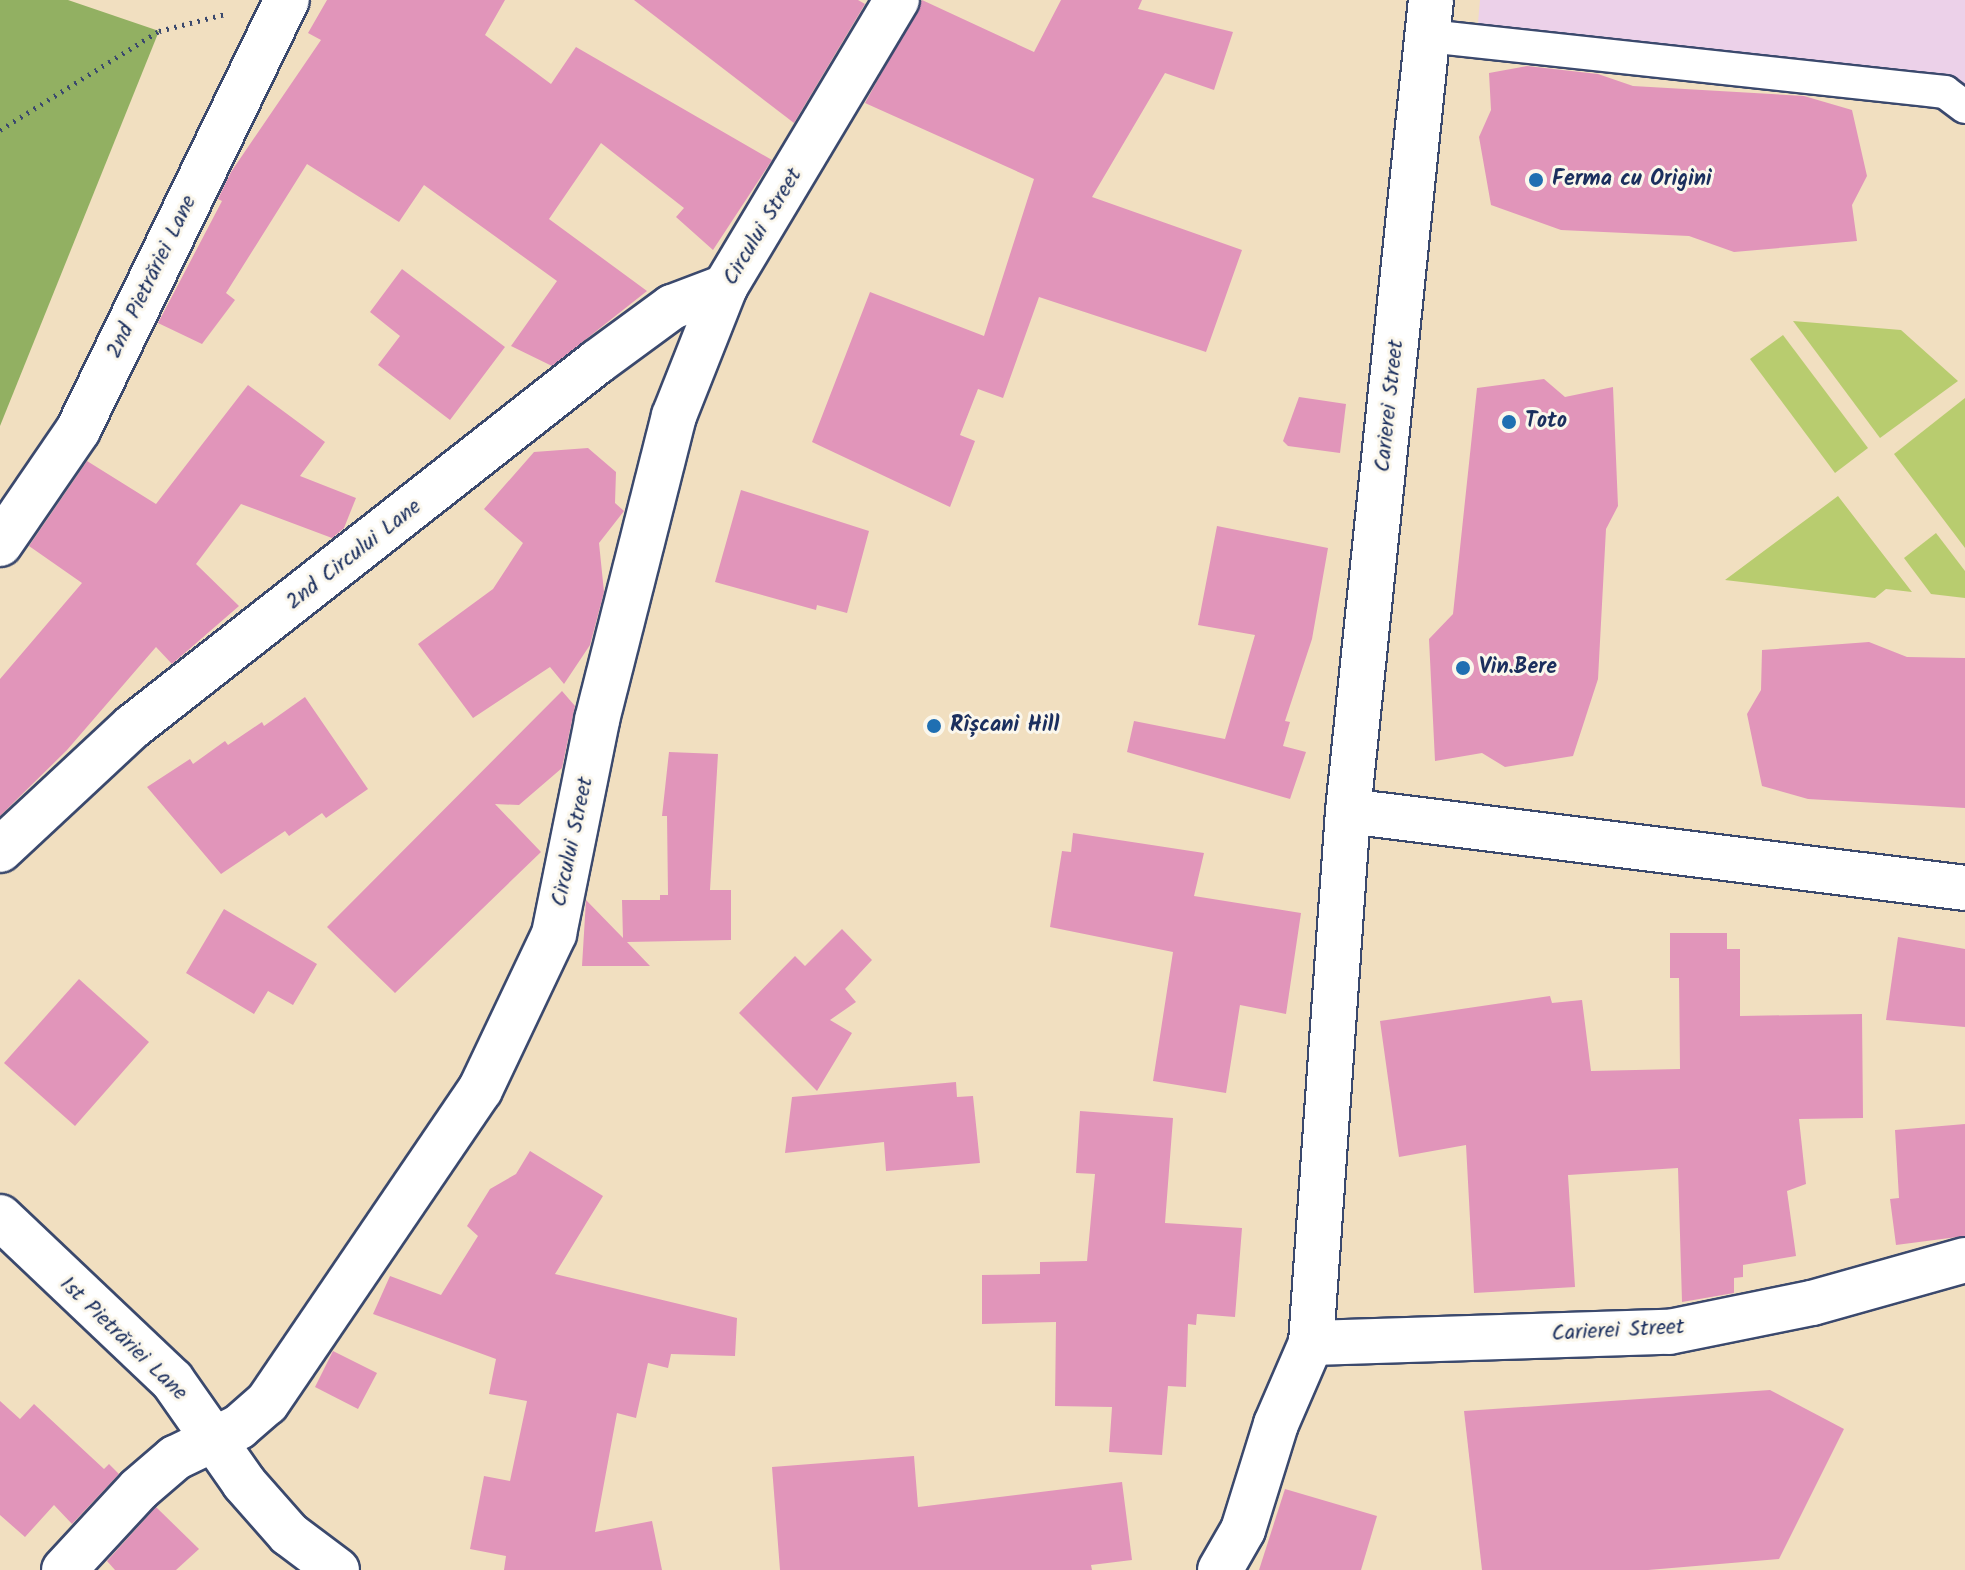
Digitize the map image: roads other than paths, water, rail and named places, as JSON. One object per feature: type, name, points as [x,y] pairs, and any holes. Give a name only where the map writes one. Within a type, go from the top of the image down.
[{"type":"street","name":"2nd Pietrăriei Lane","points":[[0,544],[78,430],[287,0]]},
{"type":"street","name":"Circului Street","points":[[64,1570],[139,1489],[175,1458],[216,1438],[267,1403],[293,1372],[480,1090],[532,991],[554,934],[573,855],[597,720],[639,541],[674,416],[725,287],[897,0]]},
{"type":"street","name":"Carierei Street","points":[[1220,1570],[1243,1530],[1276,1424],[1311,1343],[1348,811],[1430,18]]},
{"type":"street","name":"2nd Circului Lane","points":[[0,850],[132,727],[597,362],[672,307],[725,287]]},
{"type":"street","points":[[1348,811],[1965,888]]},
{"type":"street","name":"1st Pietrăriei Lane","points":[[0,1217],[172,1380],[216,1438],[244,1483],[289,1534],[337,1570]]},
{"type":"street","name":"Carierei Street","points":[[1311,1343],[1669,1332],[1812,1303],[1965,1260]]},
{"type":"lane","points":[[1430,18],[1945,92],[1965,107]]},
{"type":"place","name":"Ferma cu Origini","points":[[1536,180]]},
{"type":"place","name":"Toto","points":[[1509,422]]},
{"type":"place","name":"Vin.Bere","points":[[1463,668]]},
{"type":"place","name":"Rîșcani Hill","points":[[934,726]]}]
